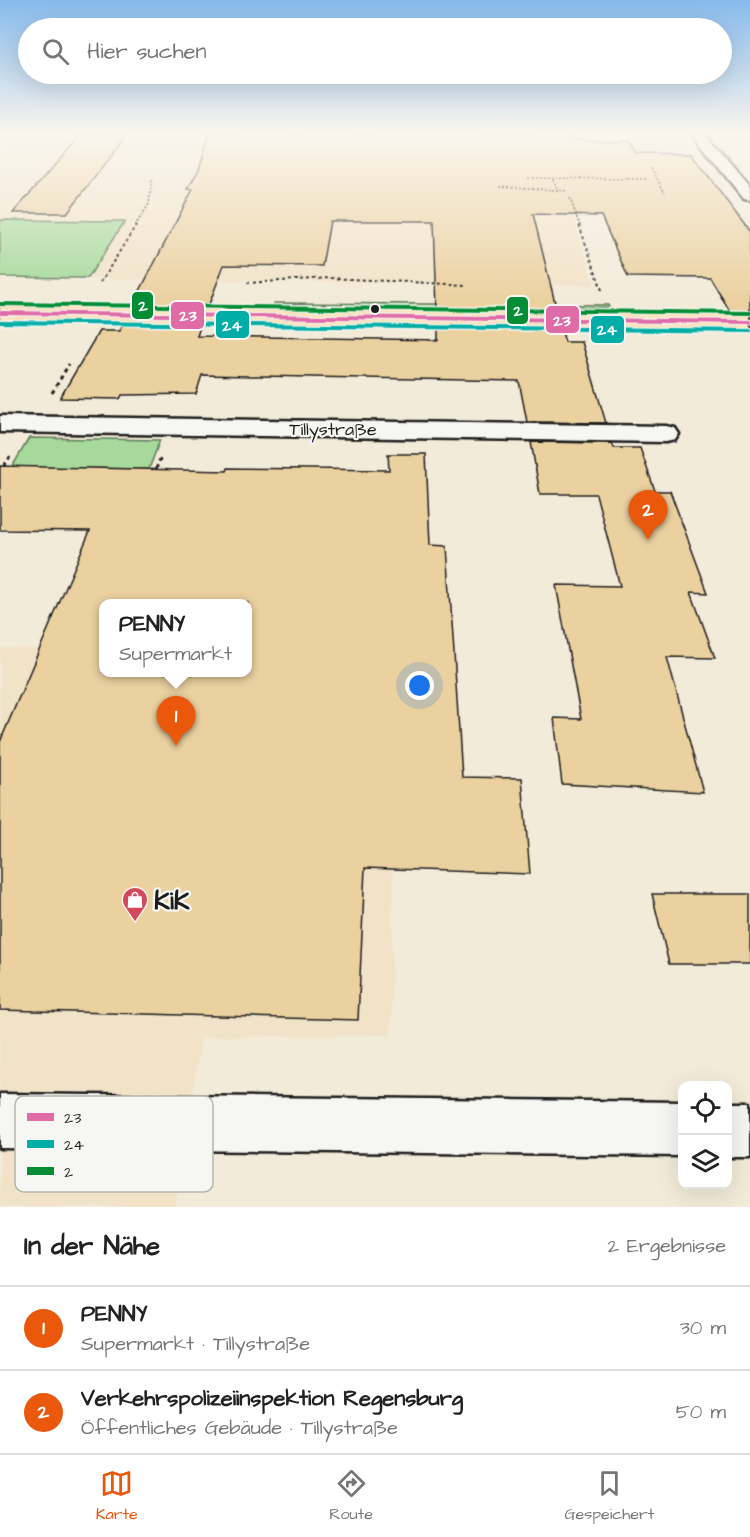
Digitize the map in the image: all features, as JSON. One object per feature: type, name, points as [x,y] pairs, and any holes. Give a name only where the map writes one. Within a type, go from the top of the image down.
[{"type":"main road","points":[[0,292],[750,300]]},
{"type":"main road","points":[[0,313],[750,322]]},
{"type":"street","name":"Tillystraße","points":[[0,424],[666,434]]},
{"type":"street","points":[[0,1121],[15,1121]]},
{"type":"street","points":[[213,1123],[678,1129]]},
{"type":"street","points":[[732,1130],[750,1130]]},
{"type":"path","points":[[102,279],[149,204],[151,189]]},
{"type":"path","points":[[539,189],[568,191]]},
{"type":"path","points":[[663,189],[665,193]]},
{"type":"path","points":[[570,198],[603,292]]},
{"type":"path","points":[[51,394],[69,363]]},
{"type":"shaded area","points":[[0,189],[726,190],[564,190],[595,285],[0,278]]},
{"type":"shaded area","points":[[0,648],[99,650],[99,677],[252,677],[252,654],[395,721],[391,1035],[201,1037],[192,1096],[15,1096],[15,1192],[177,1192],[175,1207],[0,1207]]},
{"type":"green space","points":[[0,220],[125,221],[88,278],[0,277]]},
{"type":"green space","points":[[274,303],[608,305],[609,307],[529,310],[273,306]]},
{"type":"green space","points":[[29,438],[160,440],[149,469],[12,467]]},
{"type":"building","points":[[34,189],[85,189],[67,213],[13,213]]},
{"type":"building","points":[[193,189],[718,189],[750,232],[750,313],[731,313],[710,278],[628,277],[601,216],[533,214],[557,311],[437,309],[434,221],[330,221],[322,266],[224,265],[208,307],[132,306]]},
{"type":"building","points":[[124,323],[201,324],[197,336],[438,340],[438,327],[561,329],[565,342],[582,342],[606,423],[527,422],[519,381],[202,375],[196,394],[122,395],[120,399],[60,398],[99,331],[119,331]]},
{"type":"building","points":[[531,442],[612,443],[614,448],[640,448],[655,491],[670,491],[708,593],[691,592],[715,658],[667,657],[703,792],[562,784],[554,718],[581,719],[556,585],[620,586],[596,494],[540,494]]},
{"type":"building","points":[[388,454],[426,454],[430,545],[447,546],[462,777],[522,778],[530,874],[365,868],[358,1020],[0,1010],[0,742],[90,531],[0,530],[0,466],[227,471],[228,468],[389,470]]},
{"type":"building","points":[[652,894],[750,894],[750,964],[669,964]]},
{"type":"transit line","name":"2","points":[[0,304],[750,313]]},
{"type":"transit line","name":"23","points":[[0,313],[750,322]]},
{"type":"transit line","name":"24","points":[[0,322],[750,331]]},
{"type":"place","name":"Verkehrspolizeiinspektion Regensburg","points":[[648,540]]},
{"type":"place","name":"PENNY","points":[[176,746]]},
{"type":"place","name":"KiK","points":[[135,923]]}]
